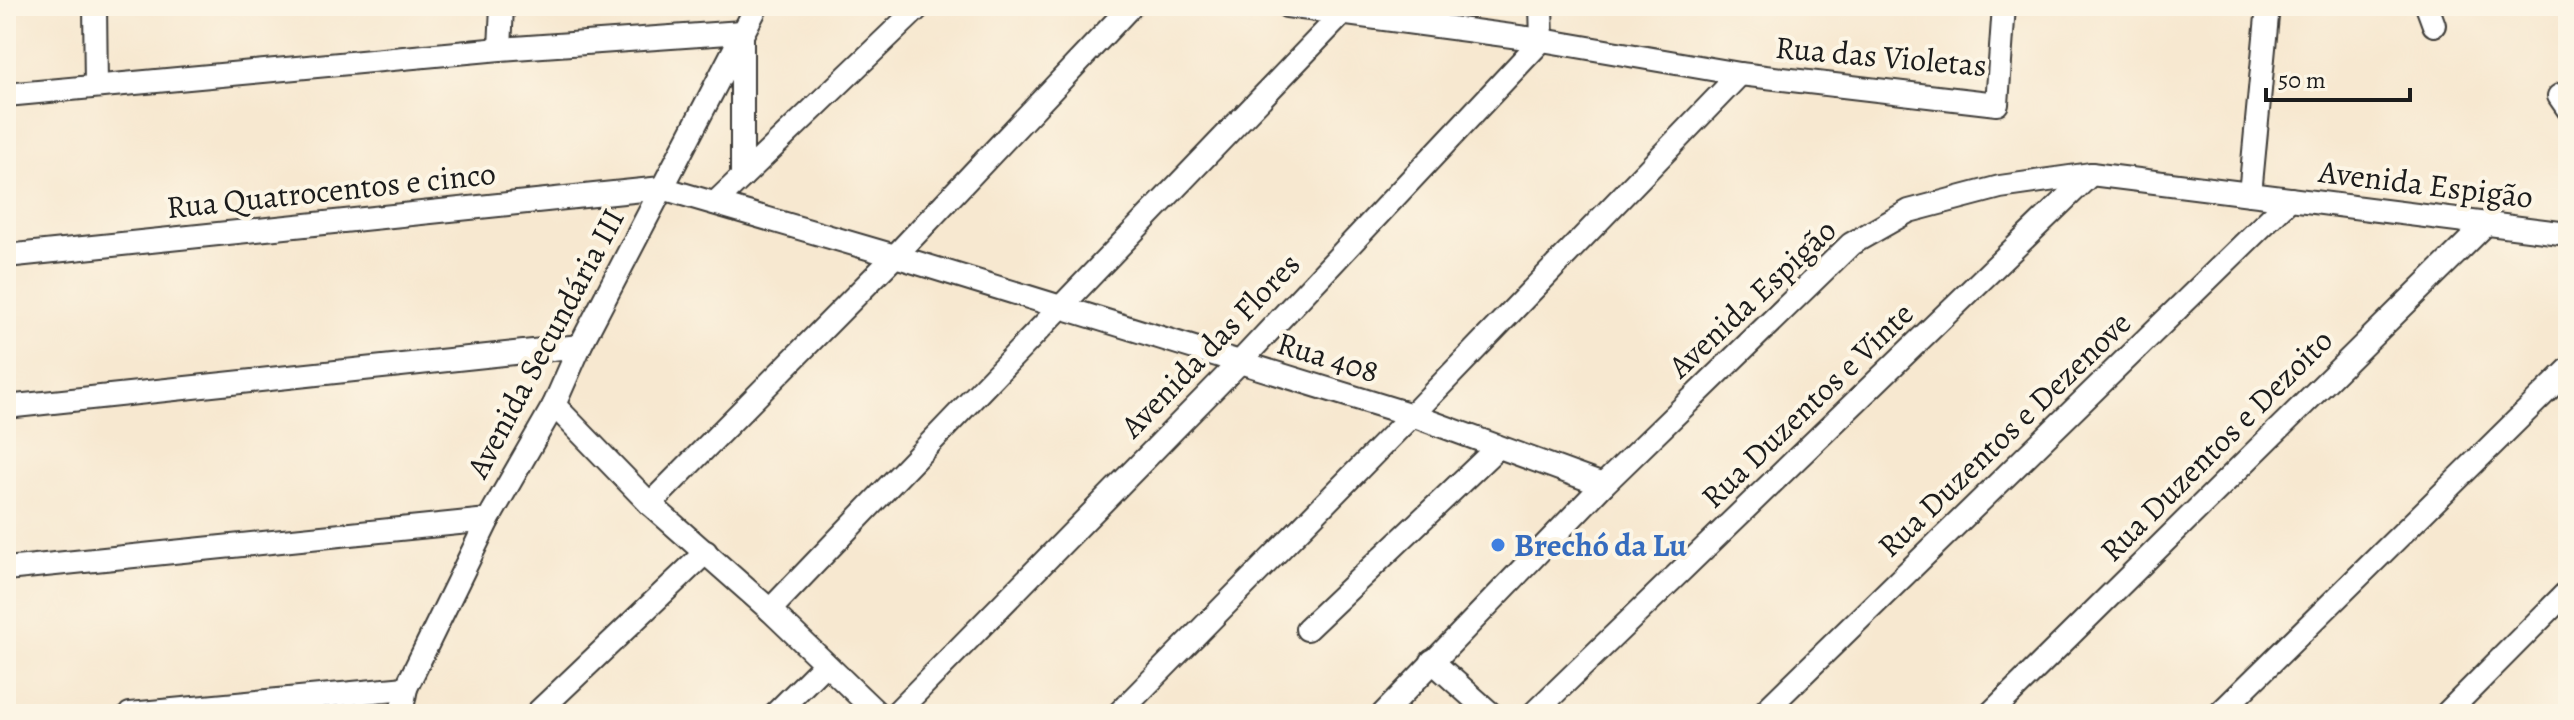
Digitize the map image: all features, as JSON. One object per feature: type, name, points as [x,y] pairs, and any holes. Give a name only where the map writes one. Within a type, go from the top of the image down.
[{"type":"street","points":[[95,6],[96,86]]},
{"type":"street","points":[[500,49],[502,6]]},
{"type":"street","name":"Avenida Secundária III","points":[[401,714],[406,688],[488,520],[554,405],[580,346],[757,6]]},
{"type":"street","points":[[715,203],[920,6]]},
{"type":"street","points":[[650,504],[895,256],[1131,6]]},
{"type":"street","name":"Rua das Violetas","points":[[1287,6],[1542,40],[1740,74],[1997,104],[2004,6]]},
{"type":"street","points":[[1541,6],[1542,40]]},
{"type":"street","points":[[2250,194],[2268,6]]},
{"type":"street","points":[[770,610],[1343,13]]},
{"type":"street","points":[[6,95],[500,49],[742,32],[742,177]]},
{"type":"street","name":"Avenida das Flores","points":[[895,714],[1239,363],[1542,40]]},
{"type":"street","points":[[1118,714],[1412,415],[1740,74]]},
{"type":"street","name":"Avenida Espigão","points":[[1383,714],[1603,485],[1851,244],[1909,211],[2000,187],[2091,174],[2568,234]]},
{"type":"street","name":"Rua Duzentos e Vinte","points":[[1533,714],[2091,174]]},
{"type":"street","name":"Rua 408","points":[[662,188],[895,256],[1412,415],[1603,485]]},
{"type":"street","name":"Rua Quatrocentos e cinco","points":[[6,256],[662,188]]},
{"type":"street","name":"Rua Duzentos e Dezenove","points":[[1762,714],[2290,199]]},
{"type":"street","name":"Rua Duzentos e Dezoito","points":[[1990,714],[2487,223]]},
{"type":"street","points":[[6,407],[580,346]]},
{"type":"street","points":[[2219,714],[2568,370]]},
{"type":"street","points":[[554,405],[650,504],[770,610],[878,714]]},
{"type":"street","points":[[1307,629],[1498,447]]},
{"type":"street","points":[[6,569],[488,520]]},
{"type":"street","points":[[536,714],[706,552]]},
{"type":"street","points":[[2446,714],[2568,591]]},
{"type":"street","points":[[1432,661],[1491,714]]},
{"type":"street","points":[[775,714],[825,664]]},
{"type":"street","points":[[130,714],[406,688]]},
{"type":"place","name":"Brechó da Lu","points":[[1498,545]]}]
